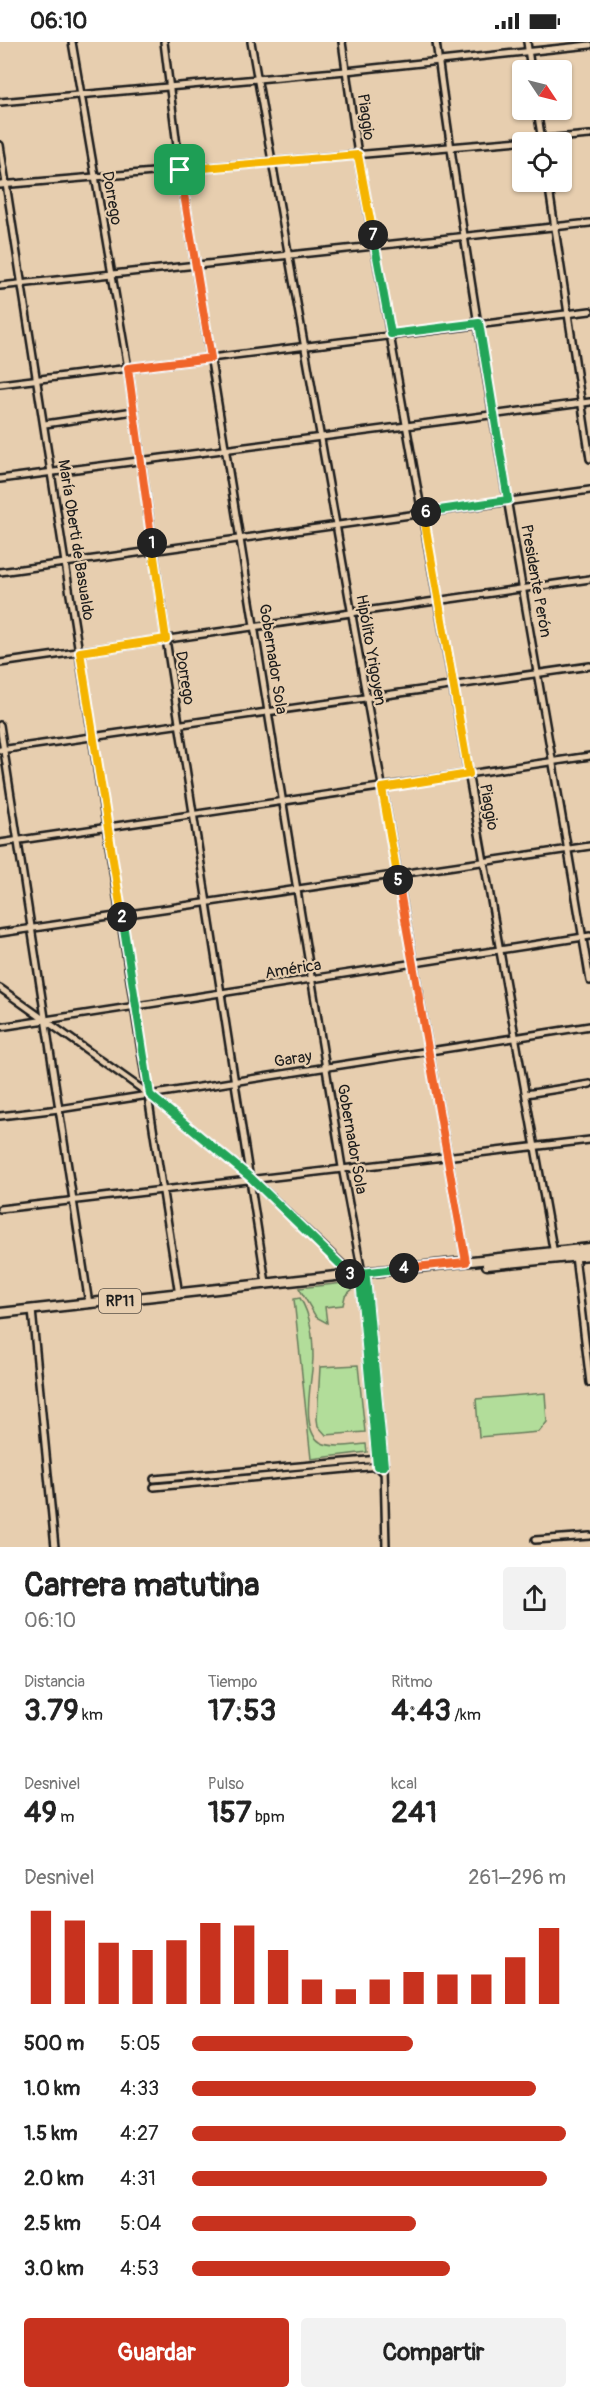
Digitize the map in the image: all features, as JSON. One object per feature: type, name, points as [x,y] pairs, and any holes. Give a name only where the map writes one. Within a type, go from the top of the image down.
[{"type":"main road","name":"RP11","points":[[575,1253],[590,1248]]},
{"type":"main road","name":"RP11","points":[[363,1277],[466,1262],[575,1253],[590,1254]]},
{"type":"main road","name":"RP11","points":[[0,1313],[239,1289],[266,1283],[363,1277],[554,1255]]},
{"type":"main road","name":"RP11","points":[[239,1289],[247,1291],[349,1277]]},
{"type":"street","name":"Dorrego","points":[[72,42],[128,368],[166,639],[266,1283]]},
{"type":"street","name":"Gobernador Sola","points":[[164,42],[180,170],[342,1167],[363,1277],[387,1522],[386,1547]]},
{"type":"street","name":"Hipólito Yrigoyen","points":[[251,42],[466,1262]]},
{"type":"street","name":"Piaggio","points":[[342,42],[358,155],[554,1255]]},
{"type":"street","name":"Presidente Perón","points":[[436,42],[450,147],[590,981]]},
{"type":"street","points":[[528,42],[530,60]]},
{"type":"street","points":[[0,102],[438,62],[590,45]]},
{"type":"street","points":[[572,137],[590,135]]},
{"type":"street","points":[[0,185],[512,143]]},
{"type":"street","name":"María Oberti de Basualdo","points":[[0,145],[122,915],[179,1295]]},
{"type":"street","points":[[550,192],[590,459]]},
{"type":"street","points":[[0,286],[590,224]]},
{"type":"street","points":[[0,384],[590,311]]},
{"type":"street","points":[[0,478],[590,402]]},
{"type":"street","points":[[45,424],[134,411]]},
{"type":"street","points":[[0,572],[590,490]]},
{"type":"street","points":[[0,663],[438,598],[590,579]]},
{"type":"street","points":[[2,750],[590,666]]},
{"type":"street","points":[[0,725],[2,750],[89,1304]]},
{"type":"street","points":[[0,843],[590,756]]},
{"type":"street","points":[[0,933],[590,846]]},
{"type":"street","name":"América","points":[[0,1027],[590,936]]},
{"type":"street","points":[[0,988],[150,1095],[251,1178],[344,1266],[349,1277]]},
{"type":"street","name":"Garay","points":[[0,1116],[236,1082],[590,1026]]},
{"type":"street","points":[[526,1094],[590,1084]]},
{"type":"street","points":[[0,1209],[162,1188],[590,1140]]},
{"type":"street","points":[[575,1253],[590,1383]]},
{"type":"street","points":[[32,1310],[55,1547]]},
{"type":"street","points":[[154,1479],[380,1458]]},
{"type":"street","points":[[316,1464],[317,1472]]},
{"type":"street","points":[[154,1487],[381,1468]]},
{"type":"street","points":[[227,1473],[228,1480]]},
{"type":"street","points":[[164,1479],[164,1486]]},
{"type":"street","points":[[535,1540],[590,1536]]},
{"type":"green space","points":[[353,1282],[357,1285],[345,1296],[343,1305],[325,1307],[327,1323],[316,1317],[299,1288]]},
{"type":"green space","points":[[300,1298],[307,1312],[312,1334],[310,1426],[320,1442],[343,1446],[366,1444],[367,1452],[311,1459],[294,1299]]},
{"type":"green space","points":[[358,1365],[365,1432],[326,1435],[318,1426],[317,1419],[320,1367]]},
{"type":"green space","points":[[545,1393],[547,1422],[539,1432],[479,1437],[476,1399]]},
{"type":"route","points":[[180,170],[211,358],[128,368],[166,639],[80,652],[150,1095],[251,1178],[344,1266],[348,1275],[362,1273],[366,1278],[384,1466],[377,1466],[360,1279],[362,1273],[466,1262],[382,788],[469,774],[423,512],[508,500],[479,323],[391,334],[358,155],[180,170]]}]
